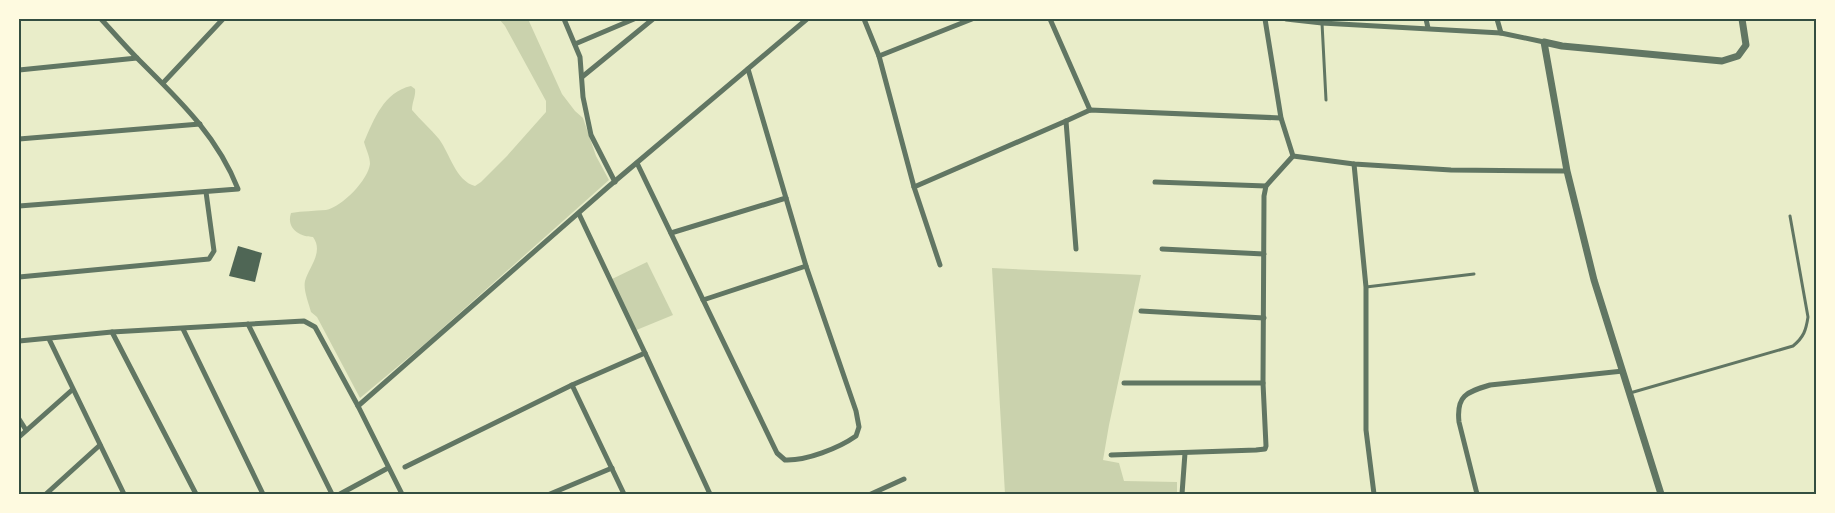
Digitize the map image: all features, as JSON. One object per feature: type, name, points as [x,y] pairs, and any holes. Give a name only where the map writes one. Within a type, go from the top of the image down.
[{"type":"street","points":[[19,206],[238,190],[219,149],[200,124],[101,19]]},
{"type":"street","points":[[162,83],[223,19]]},
{"type":"street","points":[[564,19],[580,57],[583,97],[591,136],[615,182]]},
{"type":"street","points":[[575,44],[634,19]]},
{"type":"street","points":[[582,77],[653,19]]},
{"type":"street","points":[[358,406],[637,163],[807,19]]},
{"type":"street","points":[[864,19],[879,56],[914,187],[940,265]]},
{"type":"street","points":[[879,56],[972,19]]},
{"type":"street","points":[[1050,19],[1090,110]]},
{"type":"street","points":[[1264,19],[1280,118],[1293,156]]},
{"type":"street","points":[[1286,19],[1322,23],[1352,21],[1454,31],[1501,33],[1562,46],[1722,61],[1738,56],[1746,45],[1742,19]]},
{"type":"street","points":[[1426,19],[1428,28]]},
{"type":"street","points":[[1497,19],[1501,33]]},
{"type":"street","points":[[1544,42],[1566,171],[1594,280],[1661,494]]},
{"type":"street","points":[[19,70],[137,58]]},
{"type":"street","points":[[637,163],[777,453],[785,460],[806,458],[848,442],[856,436],[859,427],[856,411],[806,266],[748,69]]},
{"type":"street","points":[[914,187],[1090,110],[1280,118]]},
{"type":"street","points":[[1066,122],[1076,249]]},
{"type":"street","points":[[19,139],[200,124]]},
{"type":"street","points":[[1293,156],[1354,164],[1452,170],[1566,171]]},
{"type":"street","points":[[1111,455],[1265,448],[1267,444],[1262,383],[1264,196],[1266,186],[1293,156]]},
{"type":"street","points":[[1354,164],[1366,287],[1366,430],[1374,494]]},
{"type":"street","points":[[1155,182],[1266,186]]},
{"type":"street","points":[[19,277],[210,260],[214,251],[206,192]]},
{"type":"street","points":[[671,233],[786,198]]},
{"type":"street","points":[[579,214],[710,494]]},
{"type":"street","points":[[1162,249],[1264,254]]},
{"type":"street","points":[[703,300],[806,266]]},
{"type":"street","points":[[1141,312],[1264,318]]},
{"type":"street","points":[[19,341],[112,332],[304,321],[315,326],[402,494]]},
{"type":"street","points":[[248,324],[332,494]]},
{"type":"street","points":[[183,329],[263,494]]},
{"type":"street","points":[[112,332],[196,494]]},
{"type":"street","points":[[49,339],[72,390],[124,494]]},
{"type":"street","points":[[405,467],[572,386],[645,354]]},
{"type":"street","points":[[1477,494],[1459,422],[1458,410],[1461,399],[1471,391],[1490,385],[1623,371]]},
{"type":"street","points":[[1124,383],[1262,383]]},
{"type":"street","points":[[572,386],[624,494]]},
{"type":"street","points":[[19,437],[72,390]]},
{"type":"street","points":[[19,419],[26,430]]},
{"type":"street","points":[[46,494],[100,445]]},
{"type":"street","points":[[1182,494],[1185,453]]},
{"type":"street","points":[[340,494],[388,468]]},
{"type":"street","points":[[550,494],[612,468]]},
{"type":"street","points":[[871,494],[904,478]]},
{"type":"lane","points":[[1322,23],[1326,100]]},
{"type":"lane","points":[[1630,393],[1793,346],[1801,339],[1806,331],[1808,317],[1790,216]]},
{"type":"lane","points":[[1366,287],[1474,274]]},
{"type":"green space","points":[[499,19],[528,19],[562,94],[583,118],[596,156],[609,180],[427,342],[360,398],[317,317],[311,312],[305,293],[305,281],[315,259],[316,243],[313,237],[308,237],[295,231],[290,223],[291,213],[332,208],[353,192],[365,178],[370,164],[364,142],[376,116],[387,100],[394,94],[411,86],[415,89],[412,110],[439,139],[463,179],[475,186],[481,182],[546,112],[546,101],[505,26]]},
{"type":"green space","points":[[647,262],[673,315],[634,331],[610,280]]},
{"type":"green space","points":[[992,268],[1141,275],[1103,460],[1119,463],[1124,481],[1177,482],[1177,494],[1005,494]]},
{"type":"building","points":[[238,246],[262,253],[255,282],[229,276]]}]
